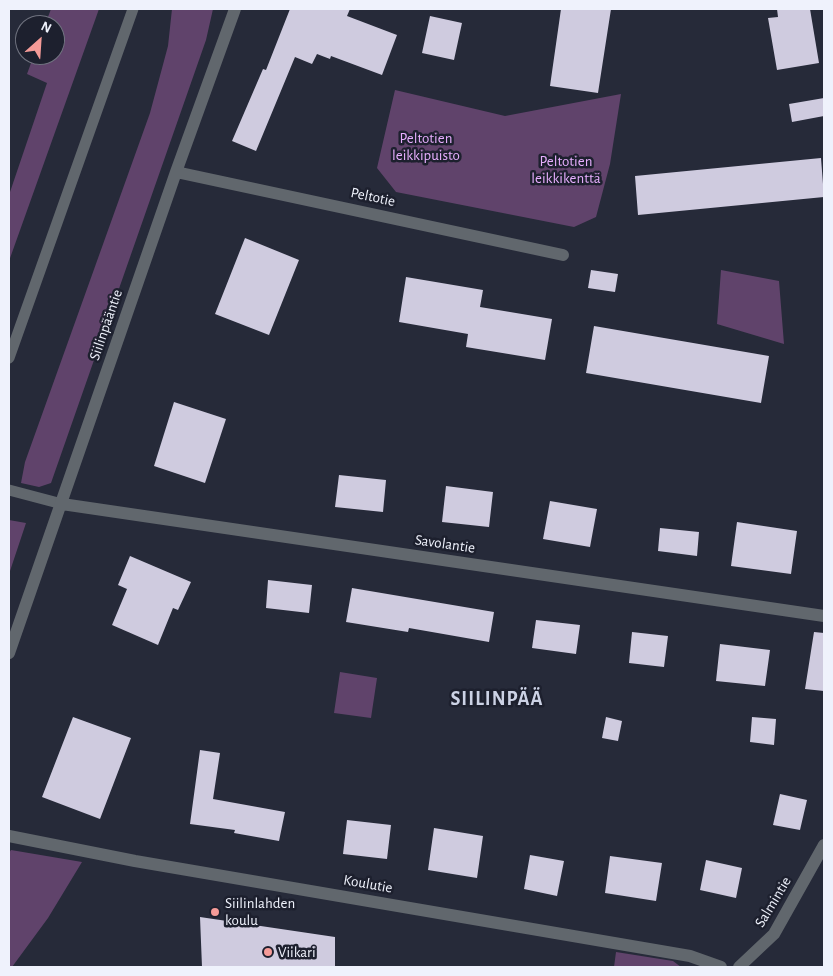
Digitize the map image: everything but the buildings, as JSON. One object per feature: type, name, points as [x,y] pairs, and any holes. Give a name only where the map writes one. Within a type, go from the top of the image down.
[{"type":"street","name":"Siilinpääntie","points":[[9,653],[176,172],[235,9]]},
{"type":"street","name":"Peltotie","points":[[176,172],[563,255]]},
{"type":"street","name":"Savolantie","points":[[62,504],[824,616]]},
{"type":"street","name":"Koulutie","points":[[9,836],[135,860],[690,956],[721,967]]},
{"type":"street","name":"Salmintie","points":[[739,967],[774,934],[824,845]]},
{"type":"lane","points":[[9,358],[133,9]]},
{"type":"lane","points":[[9,490],[62,504]]},
{"type":"green space","points":[[51,9],[99,9],[9,261],[9,195],[47,83],[27,74],[30,65],[65,65],[65,15],[49,15]]},
{"type":"green space","points":[[172,9],[213,9],[206,40],[51,483],[39,487],[21,483],[25,462],[150,113],[168,46]]},
{"type":"green space","points":[[395,90],[505,116],[621,94],[610,164],[596,217],[574,227],[396,192],[377,168]]},
{"type":"green space","points":[[721,270],[779,281],[784,344],[717,324]]},
{"type":"green space","points":[[9,520],[26,523],[9,574]]},
{"type":"green space","points":[[340,672],[377,678],[371,718],[334,713]]},
{"type":"green space","points":[[11,850],[82,862],[48,918],[12,967],[9,967],[9,853]]},
{"type":"green space","points":[[616,952],[673,961],[681,967],[614,967]]},
{"type":"place","name":"Siilinlahden koulu","points":[[215,912]]},
{"type":"place","name":"Viikari","points":[[268,952]]},
{"type":"district","name":"SIILINPÄÄ","points":[[497,699]]},
{"type":"park label","name":"Peltotien leikkipuisto","points":[[426,146]]},
{"type":"park label","name":"Peltotien leikkikenttä","points":[[566,170]]}]
